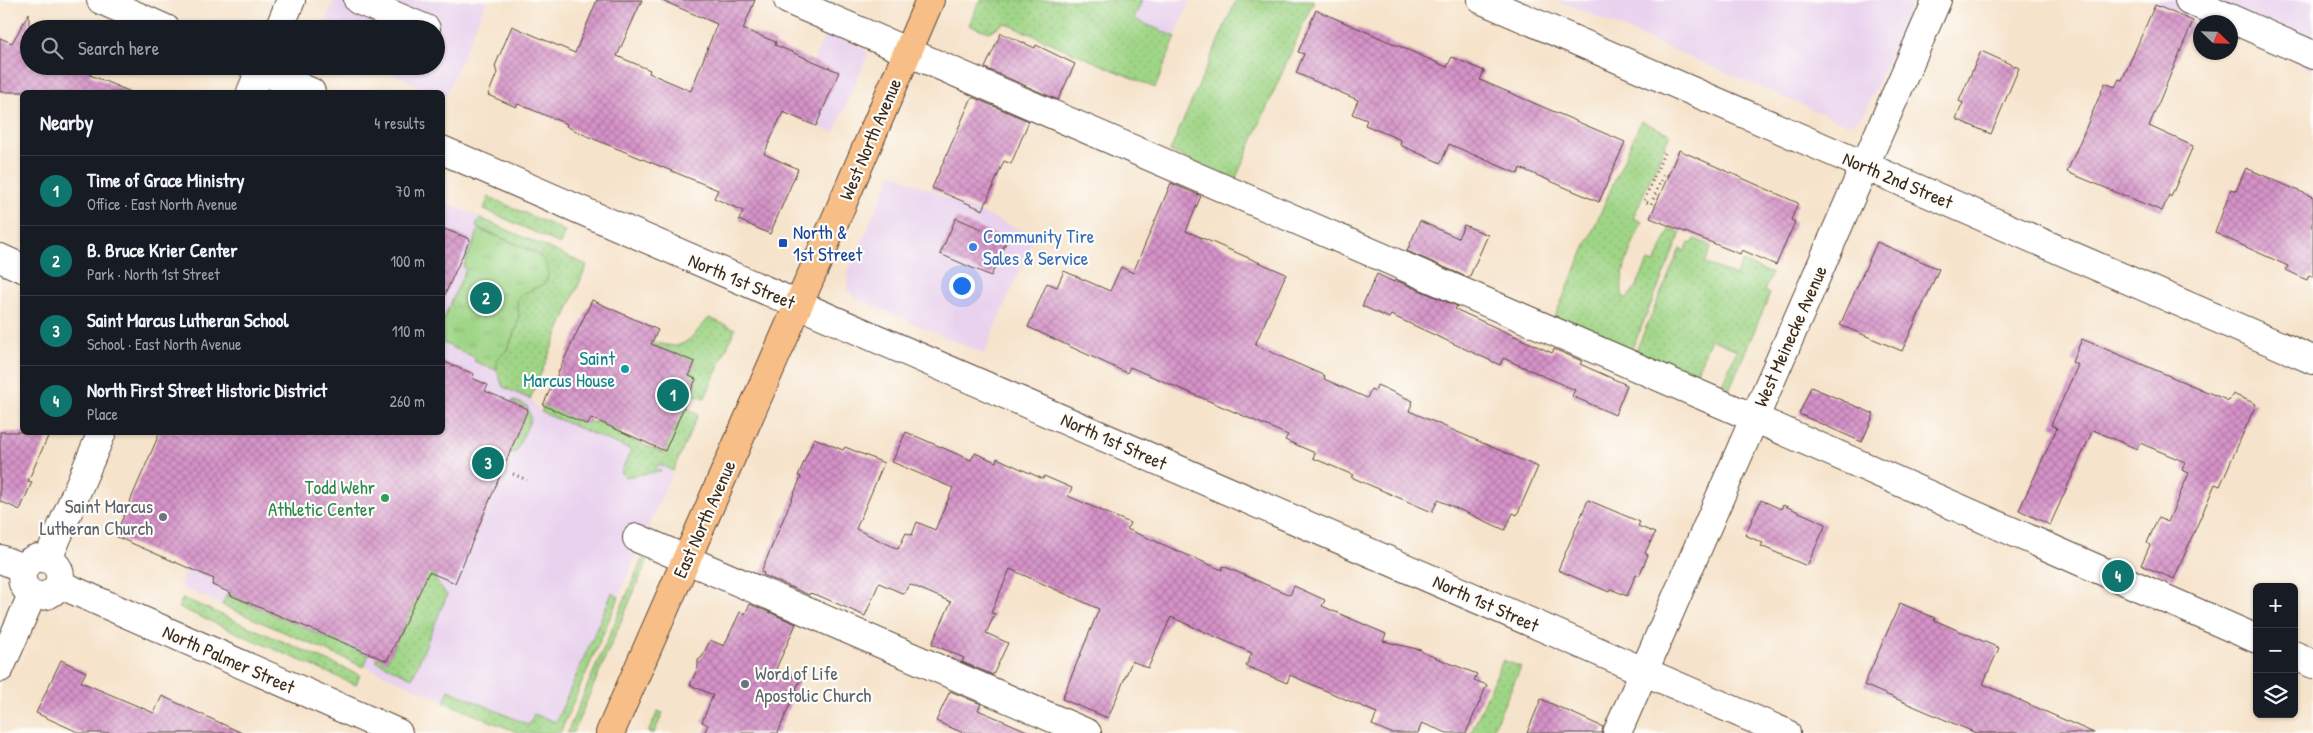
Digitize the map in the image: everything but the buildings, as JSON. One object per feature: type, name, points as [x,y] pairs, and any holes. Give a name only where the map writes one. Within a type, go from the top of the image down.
[{"type":"main road","name":"West North Avenue","points":[[798,305],[930,0]]},
{"type":"main road","name":"East North Avenue","points":[[610,733],[798,305]]},
{"type":"street","points":[[101,0],[146,20]]},
{"type":"street","points":[[283,20],[291,0]]},
{"type":"street","points":[[358,0],[405,20]]},
{"type":"street","points":[[788,0],[1754,418],[2253,637]]},
{"type":"street","name":"North 2nd Street","points":[[1482,0],[2313,360]]},
{"type":"street","name":"West Meinecke Avenue","points":[[1617,733],[1937,0]]},
{"type":"street","points":[[2188,0],[2313,55]]},
{"type":"street","points":[[259,75],[305,90]]},
{"type":"street","name":"North 1st Street","points":[[445,151],[1786,733]]},
{"type":"street","points":[[0,258],[20,267]]},
{"type":"street","points":[[24,562],[59,569],[57,589],[43,597],[32,595],[23,583],[24,562],[100,435]]},
{"type":"street","points":[[637,538],[1087,733]]},
{"type":"street","name":"North Palmer Street","points":[[59,584],[398,733]]},
{"type":"street","points":[[0,668],[32,595]]},
{"type":"street","points":[[2298,657],[2313,664]]},
{"type":"path","points":[[1664,153],[1644,200],[1651,204],[1664,174],[1669,176]]},
{"type":"path","points":[[513,474],[527,480]]},
{"type":"shaded area","points":[[335,0],[482,0],[486,2],[445,97],[445,90],[429,90],[395,75],[445,75],[445,20],[326,20]]},
{"type":"shaded area","points":[[1090,0],[1190,0],[1175,36]]},
{"type":"shaded area","points":[[1557,0],[1913,0],[1864,115],[1852,123],[1846,124]]},
{"type":"shaded area","points":[[2149,0],[2313,0],[2313,70],[2238,38],[2238,15],[2193,15],[2193,18]]},
{"type":"shaded area","points":[[826,32],[865,49],[868,54],[834,133],[790,115]]},
{"type":"shaded area","points":[[892,173],[1034,236],[984,354],[861,300],[852,295],[847,288],[848,273]]},
{"type":"shaded area","points":[[445,202],[587,265],[530,399],[541,412],[674,468],[560,733],[519,733],[179,586],[195,549],[436,435],[445,435]]},
{"type":"green space","points":[[980,0],[1142,0],[1134,19],[1176,37],[1155,88],[1005,23],[989,32],[969,25]]},
{"type":"green space","points":[[1236,0],[1314,0],[1235,180],[1170,151]]},
{"type":"green space","points":[[1641,121],[1670,134],[1633,218],[1642,222],[1624,269],[1622,279],[1623,297],[1627,298],[1636,287],[1648,261],[1655,263],[1670,228],[1681,233],[1631,351],[1554,318]]},
{"type":"green space","points":[[489,197],[565,231],[560,244],[484,209]]},
{"type":"green space","points":[[480,218],[587,265],[530,399],[503,387],[495,366],[498,358],[508,348],[516,329],[519,317],[517,301],[523,292],[542,285],[543,260],[538,253],[476,227]]},
{"type":"green space","points":[[479,229],[532,252],[546,262],[548,268],[545,283],[521,295],[517,301],[519,317],[516,329],[506,351],[498,358],[496,370],[474,361],[476,358],[445,344],[445,316],[466,269],[463,267]]},
{"type":"green space","points":[[1695,239],[1712,246],[1705,263],[1736,276],[1742,261],[1772,274],[1764,291],[1770,294],[1728,392],[1720,389],[1737,350],[1711,339],[1694,378],[1635,353],[1680,249],[1685,251],[1689,243],[1692,244]]},
{"type":"green space","points":[[709,318],[735,329],[705,398],[690,394],[696,379],[689,376],[695,362],[651,345],[653,341],[672,346],[679,345],[691,338]]},
{"type":"green space","points":[[513,400],[527,406],[531,418],[516,452],[509,453]]},
{"type":"green space","points":[[544,405],[595,423],[596,421],[621,432],[620,435],[664,453],[684,405],[698,415],[673,471],[658,464],[656,469],[661,471],[625,477],[621,472],[631,450],[541,412]]},
{"type":"green space","points":[[644,555],[648,559],[573,733],[567,733]]},
{"type":"green space","points":[[426,571],[436,575],[435,579],[447,595],[412,678],[376,661],[378,657],[387,661],[414,605],[412,604]]},
{"type":"green space","points":[[228,592],[231,593],[230,595],[260,609],[261,607],[266,609],[266,611],[296,624],[297,622],[301,624],[300,626],[369,654],[364,667],[222,605]]},
{"type":"green space","points":[[612,593],[619,597],[560,733],[519,733],[444,702],[449,690],[529,725],[534,714],[556,722]]},
{"type":"green space","points":[[183,598],[360,675],[356,685],[178,607]]},
{"type":"green space","points":[[1503,660],[1521,667],[1491,733],[1471,733]]},
{"type":"green space","points":[[658,711],[663,713],[654,733],[648,733]]},
{"type":"place","name":"North & 1st Street","points":[[783,243]]},
{"type":"place","name":"Community Tire Sales & Service","points":[[973,247]]},
{"type":"place","name":"B. Bruce Krier Center","points":[[486,298]]},
{"type":"place","name":"Saint Marcus House","points":[[625,369]]},
{"type":"place","name":"Time of Grace Ministry","points":[[673,395]]},
{"type":"place","name":"Saint Marcus Lutheran School","points":[[488,463]]},
{"type":"place","name":"Todd Wehr Athletic Center","points":[[385,498]]},
{"type":"place","name":"Saint Marcus Lutheran Church","points":[[163,517]]},
{"type":"place","name":"North First Street Historic District","points":[[2118,576]]},
{"type":"place","name":"Word of Life Apostolic Church","points":[[745,684]]}]
